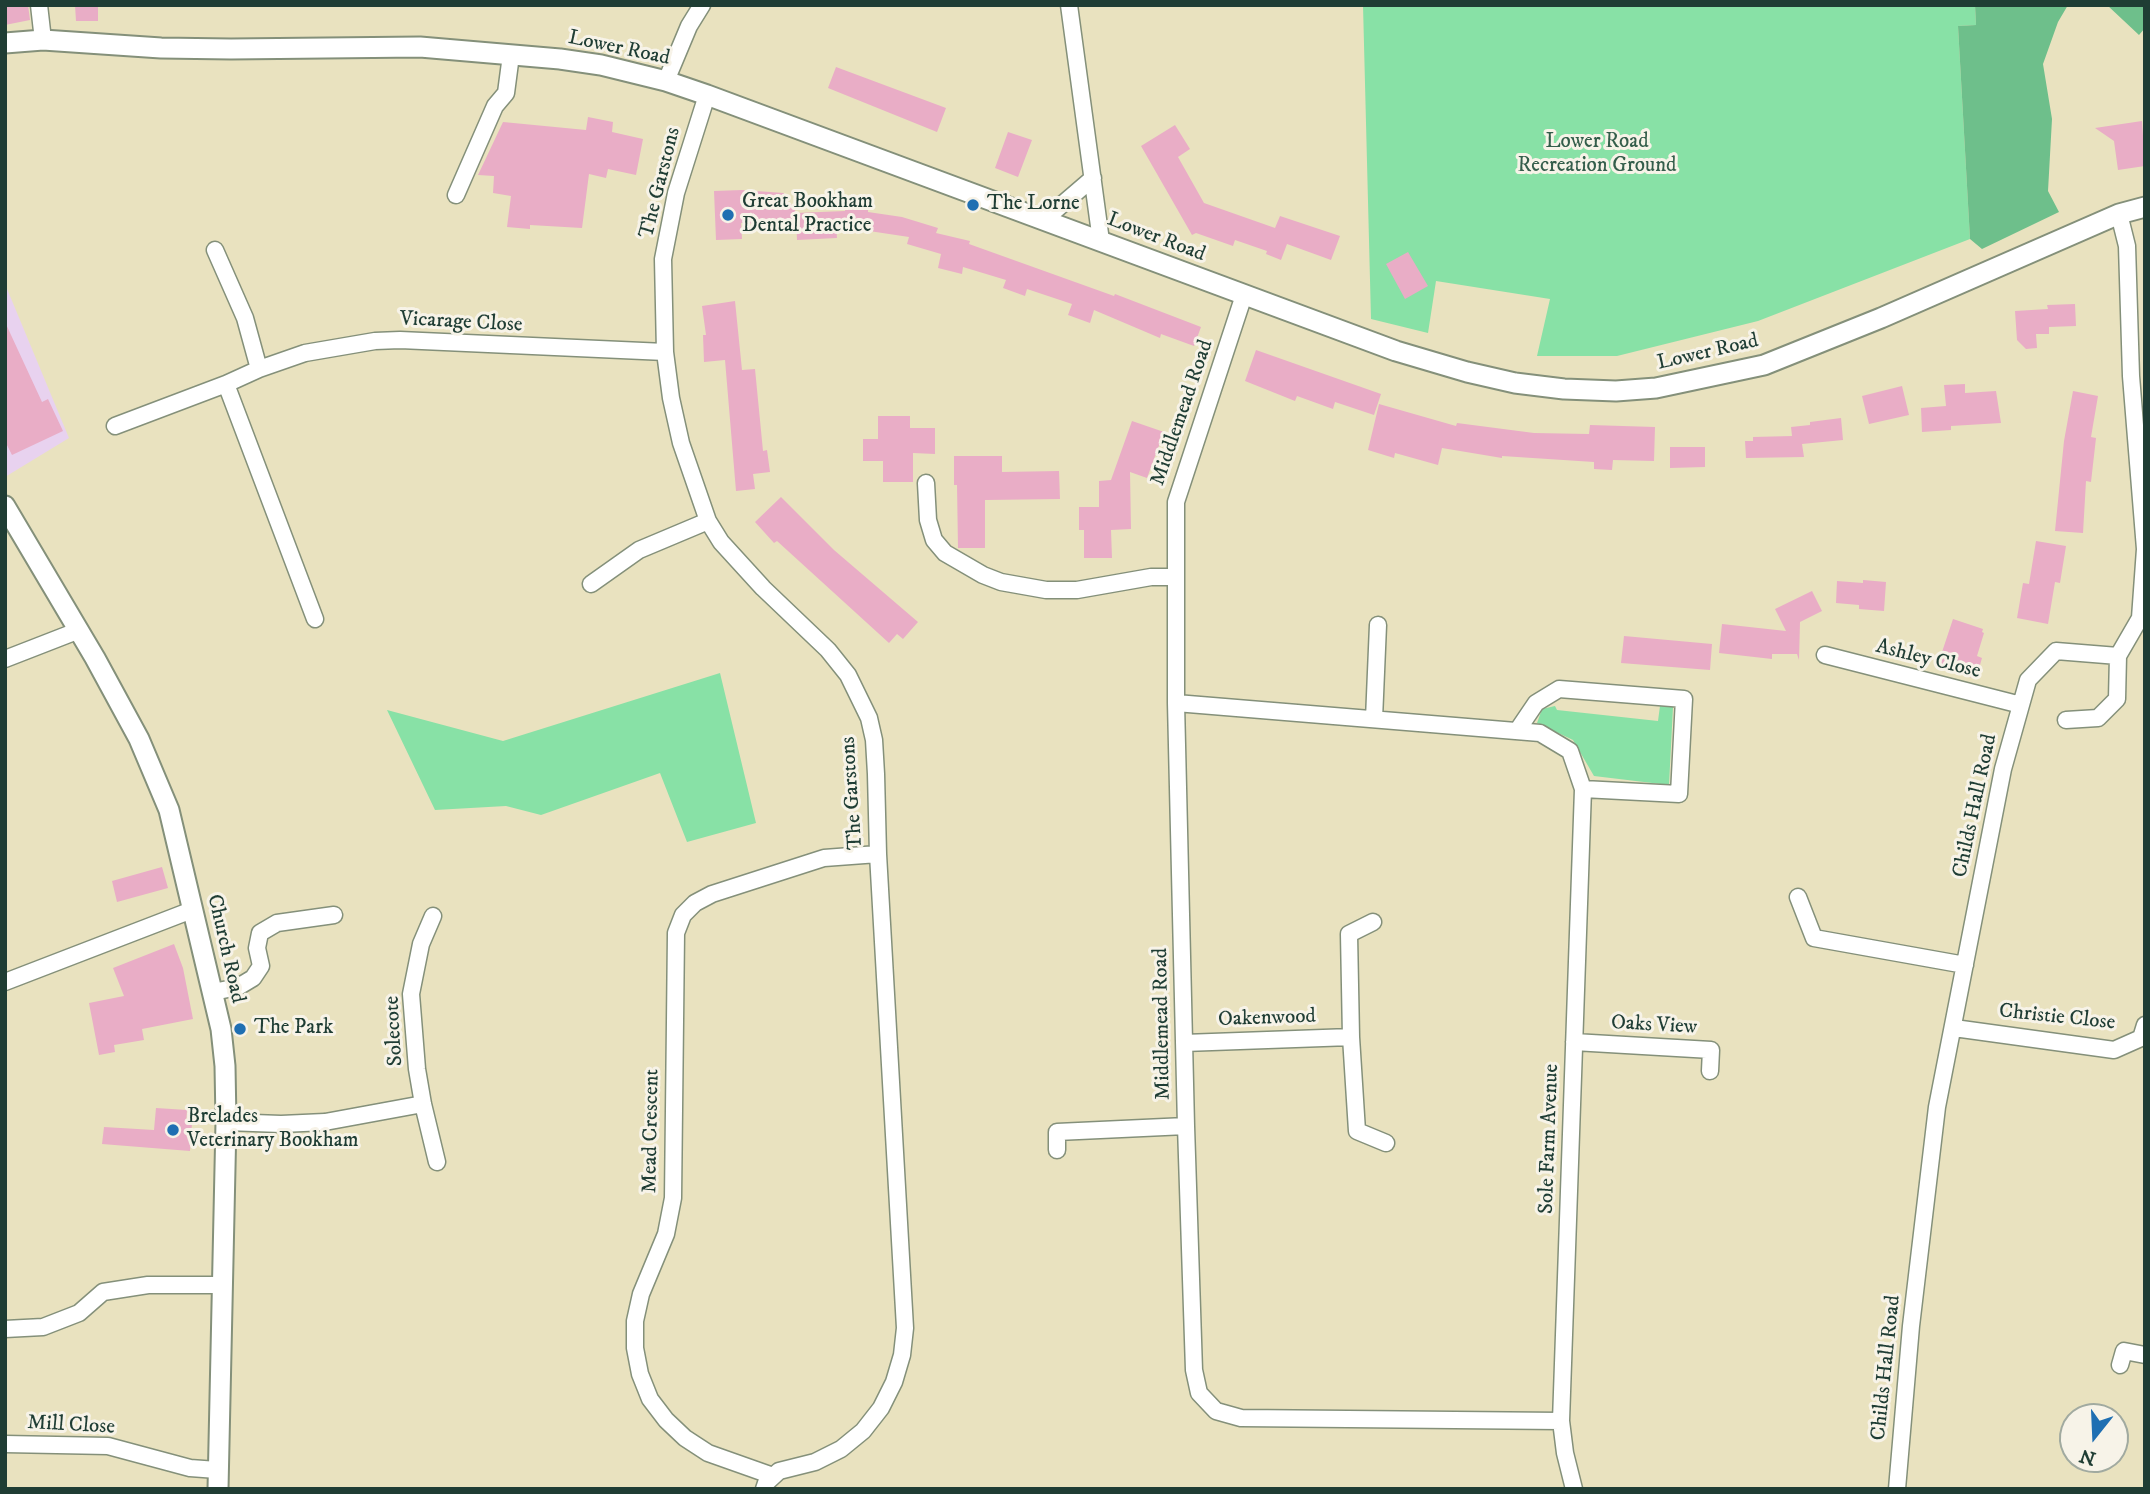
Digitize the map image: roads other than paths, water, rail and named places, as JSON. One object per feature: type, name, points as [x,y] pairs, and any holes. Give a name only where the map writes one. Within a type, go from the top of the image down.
[{"type":"street","points":[[39,5],[43,40]]},
{"type":"street","points":[[666,81],[689,26],[702,5]]},
{"type":"street","points":[[1069,5],[1101,241]]},
{"type":"street","name":"Lower Road","points":[[5,43],[43,40],[208,49],[420,47],[601,65],[666,81],[1396,351],[1515,383],[1616,391],[1656,388],[1776,360],[1881,318],[2119,214],[2145,207]]},
{"type":"street","points":[[456,195],[495,106],[506,93],[511,55]]},
{"type":"street","name":"The Garstons","points":[[706,96],[676,193],[663,259],[665,352],[678,433],[708,521],[721,542],[762,588],[828,650],[848,675],[869,718],[874,740],[905,1328],[902,1355],[894,1382],[881,1408],[863,1431],[841,1449],[815,1462],[779,1471],[768,1482]]},
{"type":"street","points":[[1044,220],[1093,178]]},
{"type":"street","points":[[2066,720],[2098,718],[2117,699],[2118,656],[2140,618],[2145,549],[2131,376],[2127,246],[2119,214]]},
{"type":"street","points":[[215,250],[245,318],[259,369]]},
{"type":"street","name":"Middlemead Road","points":[[1244,295],[1176,502],[1176,703],[1186,1126],[1194,1370],[1199,1393],[1216,1411],[1241,1418],[1561,1421]]},
{"type":"street","name":"Vicarage Close","points":[[115,426],[305,353],[354,343],[400,340],[665,352]]},
{"type":"street","points":[[226,384],[315,619]]},
{"type":"street","points":[[926,483],[928,520],[934,540],[945,553],[1001,582],[1046,590],[1077,590],[1174,577]]},
{"type":"street","name":"Church Road","points":[[5,506],[95,658],[139,739],[169,810],[213,992],[225,1066],[226,1122],[217,1479]]},
{"type":"street","points":[[591,583],[639,550],[708,521]]},
{"type":"street","points":[[1374,719],[1378,625]]},
{"type":"street","points":[[5,659],[77,631]]},
{"type":"street","name":"Childs Hall Road","points":[[1896,1489],[1911,1326],[1935,1121],[2003,769],[2028,680],[2056,651],[2118,656]]},
{"type":"street","name":"Ashley Close","points":[[1825,655],[2021,705]]},
{"type":"street","points":[[1517,731],[1536,703],[1559,689],[1684,699],[1679,794],[1583,789]]},
{"type":"street","name":"Sole Farm Avenue","points":[[1176,703],[1540,733],[1570,751],[1583,789],[1561,1421],[1564,1453],[1574,1489]]},
{"type":"street","name":"Mead Crescent","points":[[768,1482],[708,1453],[685,1438],[666,1420],[650,1399],[639,1374],[635,1321],[641,1294],[666,1234],[673,1198],[676,933],[683,915],[695,903],[712,894],[824,858],[878,854]]},
{"type":"street","points":[[1798,897],[1814,938],[1965,965]]},
{"type":"street","points":[[5,982],[192,910]]},
{"type":"street","points":[[213,992],[238,987],[253,978],[261,966],[257,948],[260,933],[277,923],[334,915]]},
{"type":"street","name":"Solecote","points":[[433,916],[421,944],[411,994],[423,1104],[437,1162]]},
{"type":"street","points":[[1373,922],[1349,934],[1351,1037],[1357,1130],[1386,1143]]},
{"type":"street","name":"Christie Close","points":[[1954,1028],[2114,1050],[2141,1038],[2145,1026]]},
{"type":"street","name":"Oakenwood","points":[[1184,1043],[1351,1037]]},
{"type":"street","name":"Oaks View","points":[[1574,1042],[1711,1049],[1710,1071]]},
{"type":"street","points":[[226,1122],[325,1122],[423,1104]]},
{"type":"street","points":[[1057,1150],[1056,1132],[1186,1126]]},
{"type":"street","points":[[5,1329],[43,1327],[79,1313],[103,1292],[148,1285],[221,1285]]},
{"type":"street","points":[[2120,1365],[2124,1351],[2145,1355]]},
{"type":"street","name":"Mill Close","points":[[5,1444],[108,1446],[190,1468],[217,1479]]},
{"type":"place","name":"The Lorne","points":[[973,205]]},
{"type":"place","name":"Great Bookham Dental Practice","points":[[728,215]]},
{"type":"place","name":"The Park","points":[[240,1029]]},
{"type":"place","name":"Brelades Veterinary Bookham","points":[[173,1130]]},
{"type":"park label","name":"Lower Road Recreation Ground","points":[[1597,155]]}]
